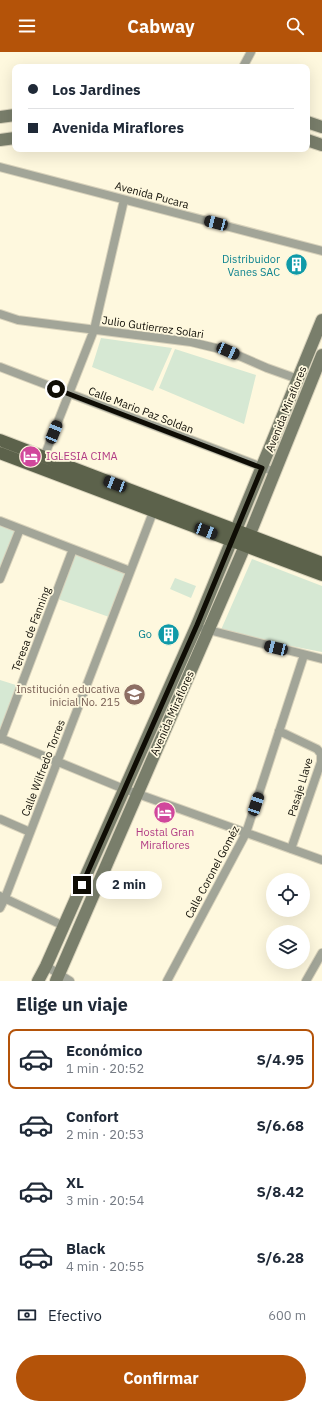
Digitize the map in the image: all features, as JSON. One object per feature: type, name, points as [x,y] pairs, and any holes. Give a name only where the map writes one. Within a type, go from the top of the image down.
[{"type":"main road","points":[[0,117],[12,115]]},
{"type":"main road","points":[[310,123],[322,127]]},
{"type":"main road","points":[[0,140],[12,138]]},
{"type":"main road","points":[[310,141],[322,145]]},
{"type":"main road","name":"Avenida Miraflores","points":[[38,981],[64,926],[197,625],[322,320]]},
{"type":"main road","name":"Avenida Miraflores","points":[[58,978],[136,794],[247,541],[322,355]]},
{"type":"main road","points":[[299,376],[313,378]]},
{"type":"main road","points":[[0,440],[44,457],[155,506]]},
{"type":"main road","points":[[0,453],[155,506],[234,536],[322,576]]},
{"type":"main road","points":[[247,541],[322,563]]},
{"type":"street","points":[[245,64],[251,52]]},
{"type":"street","name":"Avenida Pucara","points":[[0,167],[322,251]]},
{"type":"street","points":[[44,457],[94,330],[124,200]]},
{"type":"street","name":"Julio Gutierrez Solari","points":[[0,314],[18,320],[191,342],[228,351],[267,368],[299,376]]},
{"type":"street","name":"Calle Mario Paz Soldan","points":[[0,367],[275,472]]},
{"type":"street","name":"Calle Wilfredo Torres","points":[[0,908],[155,506]]},
{"type":"street","points":[[0,521],[130,571]]},
{"type":"street","points":[[0,579],[20,529]]},
{"type":"street","name":"Teresa de Fanning","points":[[0,738],[73,549]]},
{"type":"street","points":[[197,625],[208,630],[322,659]]},
{"type":"street","name":"Calle Coronel Goméz","points":[[166,981],[246,833],[304,655]]},
{"type":"street","name":"Pasaje Llave","points":[[279,731],[317,749],[321,754],[321,762],[291,849]]},
{"type":"street","points":[[0,738],[136,794],[322,860]]},
{"type":"street","points":[[0,819],[30,832]]},
{"type":"street","points":[[3,897],[64,926]]},
{"type":"street","points":[[306,981],[322,953]]},
{"type":"street","points":[[46,966],[58,978],[70,981]]},
{"type":"green space","points":[[101,338],[172,348],[153,391],[92,367]]},
{"type":"green space","points":[[175,349],[256,375],[244,424],[159,388]]},
{"type":"green space","points":[[0,525],[16,531],[0,569]]},
{"type":"green space","points":[[75,553],[130,575],[112,618],[58,599]]},
{"type":"green space","points":[[252,559],[322,586],[322,652],[220,632]]},
{"type":"green space","points":[[175,578],[196,586],[191,598],[170,589]]},
{"type":"green space","points":[[0,680],[19,686],[0,730]]},
{"type":"place","name":"Distribuidor Vanes SAC","points":[[296,265]]},
{"type":"place","name":"IGLESIA CIMA","points":[[30,456]]},
{"type":"place","name":"Go","points":[[168,634]]},
{"type":"place","name":"Institución educativa inicial No. 215","points":[[135,695]]},
{"type":"place","name":"Hostal Gran Miraflores","points":[[165,812]]},
{"type":"route","points":[[56,389],[262,468],[197,625],[82,885]]}]
